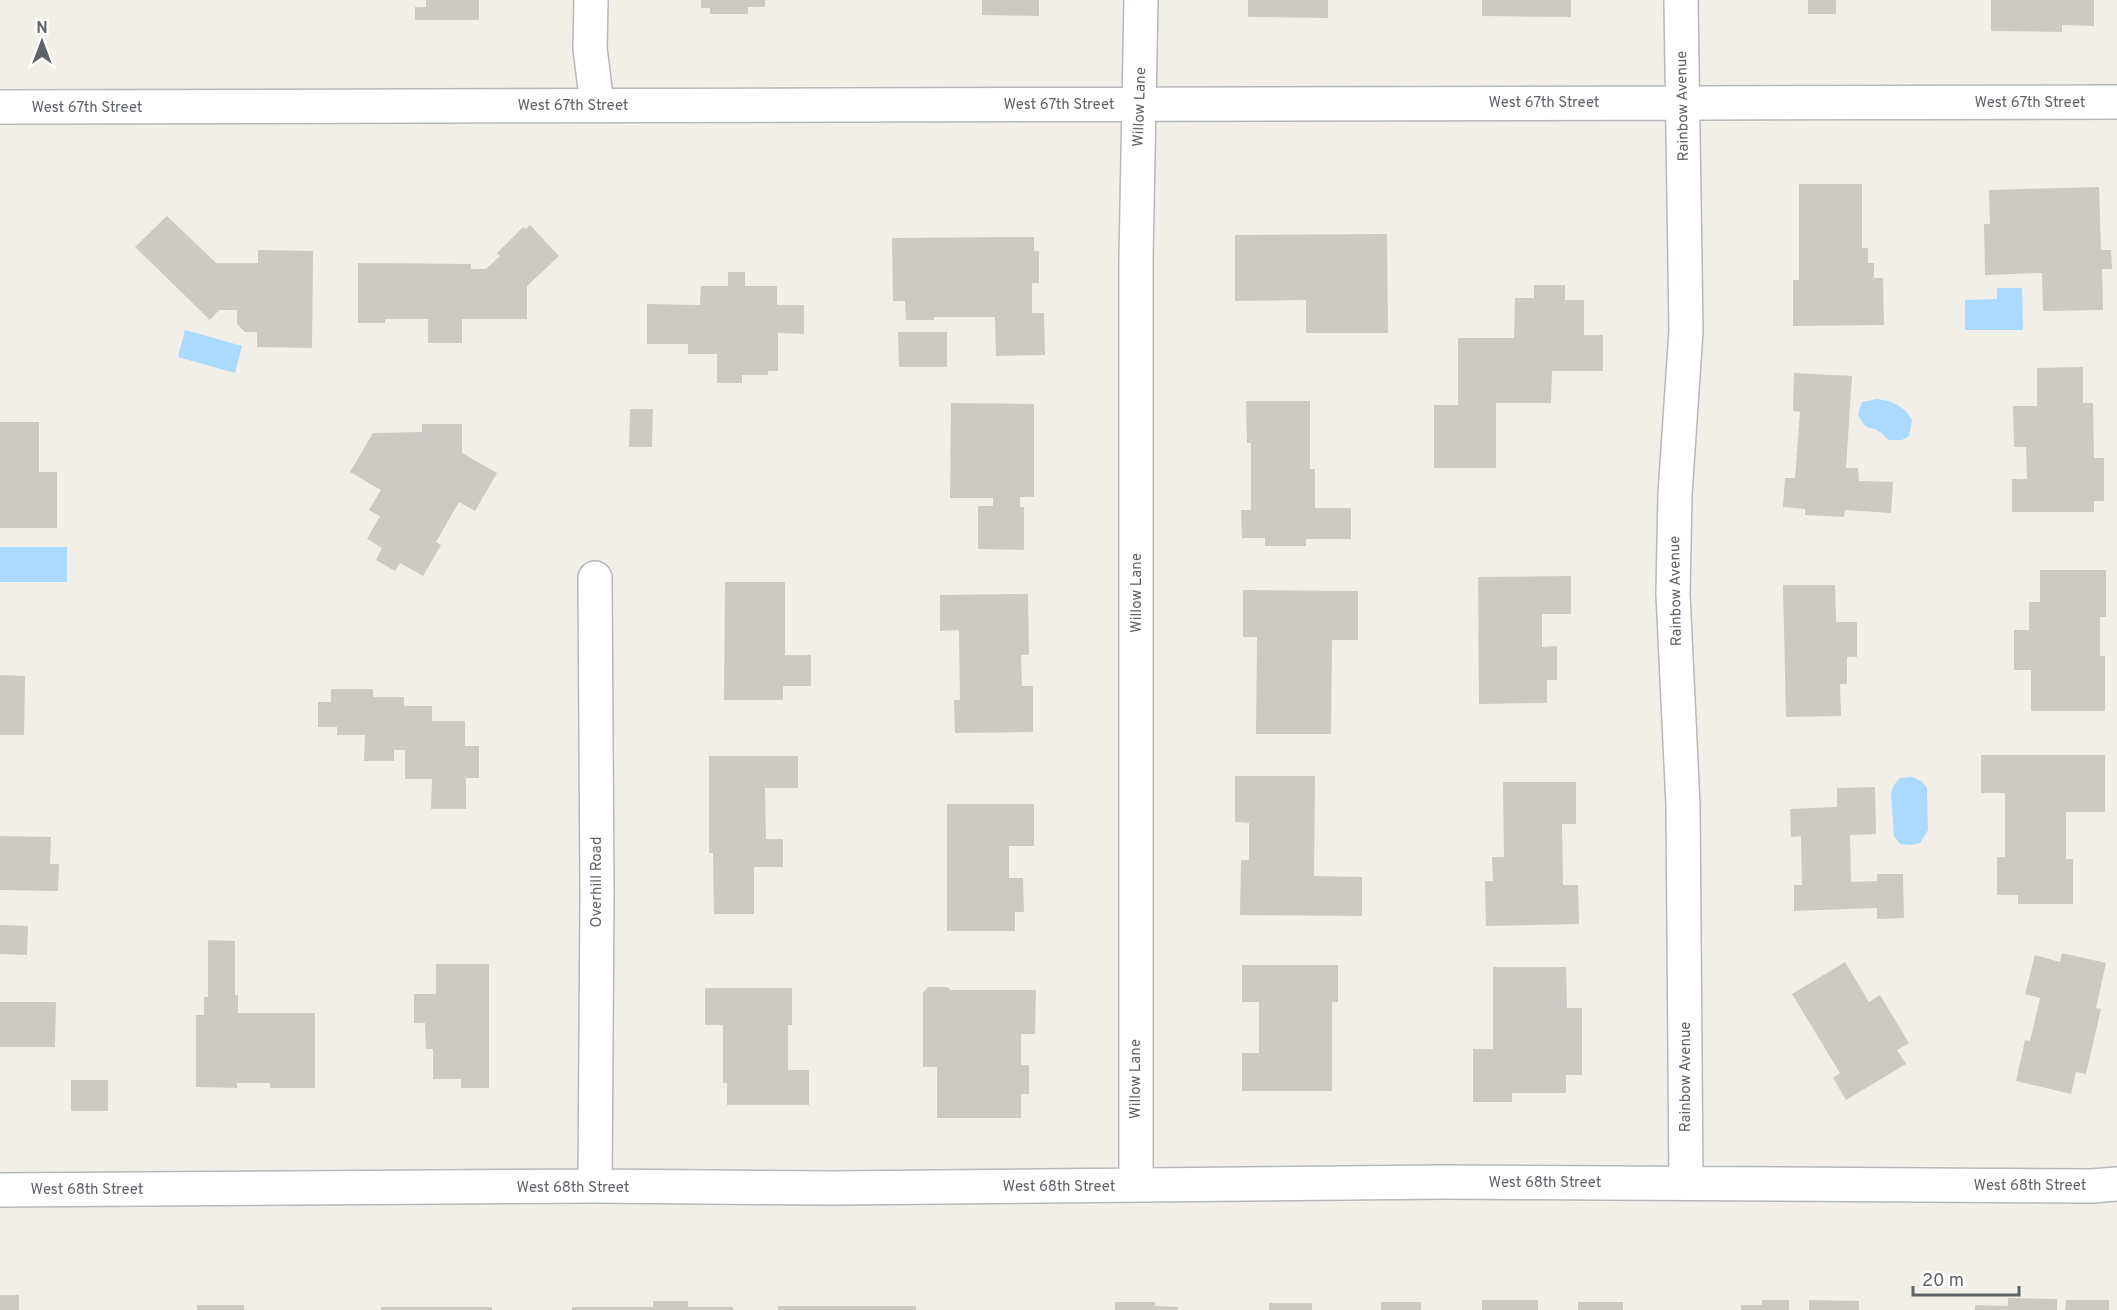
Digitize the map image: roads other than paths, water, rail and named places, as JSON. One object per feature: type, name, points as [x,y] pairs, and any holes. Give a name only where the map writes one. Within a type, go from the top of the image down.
[{"type":"street","points":[[591,0],[591,48],[597,105]]},
{"type":"street","name":"Willow Lane","points":[[1136,1185],[1136,330],[1141,0]]},
{"type":"street","name":"Rainbow Avenue","points":[[1681,0],[1686,331],[1675,494],[1673,594],[1683,805],[1686,1183]]},
{"type":"street","name":"West 67th Street","points":[[0,107],[2117,102]]},
{"type":"street","name":"Overhill Road","points":[[595,578],[597,894],[595,1186]]},
{"type":"street","name":"West 68th Street","points":[[0,1190],[595,1186],[833,1188],[1443,1182],[2092,1186],[2117,1184]]},
{"type":"water","points":[[1997,288],[2022,288],[2023,330],[1965,330],[1965,300],[1997,299]]},
{"type":"water","points":[[185,330],[242,346],[235,373],[178,357]]},
{"type":"water","points":[[1877,399],[1893,403],[1905,411],[1912,420],[1909,436],[1902,440],[1889,440],[1878,430],[1864,424],[1858,414],[1862,402]]},
{"type":"water","points":[[0,547],[67,547],[67,582],[0,582]]},
{"type":"water","points":[[1912,777],[1921,781],[1927,788],[1928,830],[1920,843],[1900,844],[1894,836],[1891,793],[1900,778]]}]
